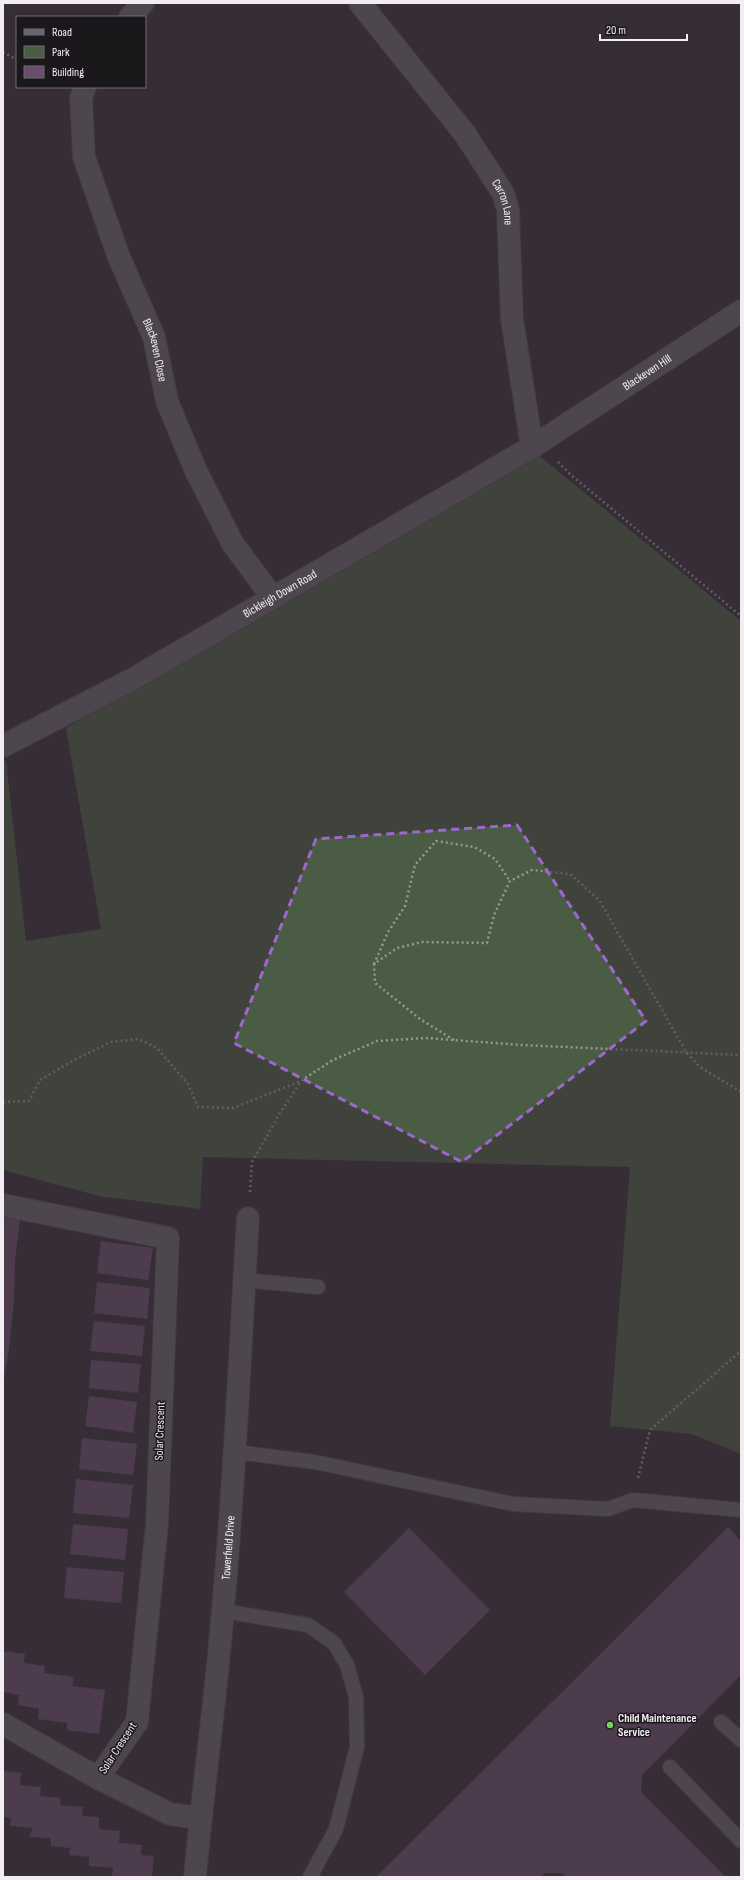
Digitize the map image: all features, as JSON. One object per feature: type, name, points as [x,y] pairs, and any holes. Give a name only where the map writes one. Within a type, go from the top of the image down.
[{"type":"street","points":[[131,16],[144,3]]},
{"type":"street","name":"Carron Lane","points":[[360,3],[465,134],[503,193],[508,210],[512,319],[542,441]]},
{"type":"street","name":"Blackeven Close","points":[[85,88],[81,98],[84,157],[118,255],[154,337],[167,401],[196,471],[233,544],[273,598]]},
{"type":"street","name":"Blackeven Hill","points":[[542,441],[741,311]]},
{"type":"street","name":"Bickleigh Down Road","points":[[3,746],[133,679],[542,441]]},
{"type":"street","name":"Solar Crescent","points":[[3,1205],[168,1238],[157,1524],[137,1722],[98,1778]]},
{"type":"street","name":"Towerfield Drive","points":[[195,1877],[200,1818],[223,1611],[236,1452],[248,1218]]},
{"type":"street","name":"Solar Crescent","points":[[3,1724],[98,1778],[170,1814],[200,1818]]},
{"type":"lane","points":[[244,1280],[318,1287]]},
{"type":"lane","points":[[236,1452],[316,1462],[513,1504],[608,1509],[633,1500],[741,1510]]},
{"type":"lane","points":[[223,1611],[308,1625],[334,1642],[347,1665],[356,1697],[357,1747],[336,1829],[310,1877]]},
{"type":"lane","points":[[721,1722],[741,1740]]},
{"type":"lane","points":[[670,1767],[741,1841]]},
{"type":"path","points":[[3,52],[16,59]]},
{"type":"path","points":[[542,441],[571,475],[741,616]]},
{"type":"path","points":[[454,1040],[420,1019],[375,983],[374,964],[388,932],[405,906],[415,865],[436,841],[474,847],[495,859],[510,881]]},
{"type":"path","points":[[374,964],[397,948],[422,942],[487,943],[494,915],[510,881],[532,870],[570,874],[599,900],[686,1052],[700,1067],[741,1092]]},
{"type":"path","points":[[3,1102],[29,1100],[40,1080],[76,1059],[111,1042],[138,1039],[157,1048],[188,1084],[198,1107],[232,1108],[302,1080],[332,1060],[376,1041],[426,1038],[741,1055]]},
{"type":"path","points":[[248,1218],[252,1162],[302,1080]]},
{"type":"path","points":[[633,1500],[650,1430],[741,1350]]},
{"type":"highlighted area","points":[[517,825],[646,1021],[462,1162],[234,1043],[316,839]]},
{"type":"green space","points":[[536,453],[741,621],[741,1454],[692,1434],[610,1426],[630,1167],[203,1157],[200,1209],[99,1196],[3,1170],[3,762],[6,760],[26,941],[101,929],[66,728]]},
{"type":"building","points":[[3,1211],[21,1212],[15,1259],[14,1301],[4,1380]]},
{"type":"building","points":[[101,1241],[153,1248],[148,1280],[97,1273]]},
{"type":"building","points":[[97,1282],[150,1288],[147,1319],[94,1313]]},
{"type":"building","points":[[94,1321],[145,1326],[142,1356],[90,1351]]},
{"type":"building","points":[[91,1360],[141,1364],[138,1393],[89,1388]]},
{"type":"building","points":[[89,1396],[137,1402],[133,1433],[85,1426]]},
{"type":"building","points":[[82,1438],[137,1444],[133,1475],[79,1469]]},
{"type":"building","points":[[76,1479],[133,1485],[129,1518],[73,1513]]},
{"type":"building","points":[[73,1524],[128,1529],[125,1560],[70,1554]]},
{"type":"building","name":"Child Maintenance Service","points":[[728,1527],[741,1541],[741,1675],[642,1775],[641,1792],[726,1877],[566,1877],[562,1873],[545,1873],[541,1877],[376,1877]]},
{"type":"building","points":[[409,1528],[490,1610],[425,1675],[344,1592]]},
{"type":"building","points":[[67,1567],[124,1572],[121,1603],[64,1598]]},
{"type":"building","points":[[3,1651],[25,1654],[24,1663],[45,1666],[44,1673],[74,1677],[72,1686],[105,1690],[99,1734],[67,1730],[67,1723],[38,1719],[39,1709],[18,1705],[19,1695],[3,1692]]},
{"type":"building","points":[[3,1771],[21,1773],[20,1785],[41,1787],[40,1796],[61,1798],[60,1805],[83,1807],[82,1816],[99,1817],[99,1829],[120,1831],[119,1843],[142,1845],[141,1855],[154,1856],[152,1877],[112,1877],[113,1868],[89,1866],[89,1857],[69,1855],[70,1848],[51,1846],[51,1838],[29,1837],[33,1828],[10,1826],[11,1818],[3,1817]]},
{"type":"place","name":"Child Maintenance Service","points":[[610,1725]]}]
